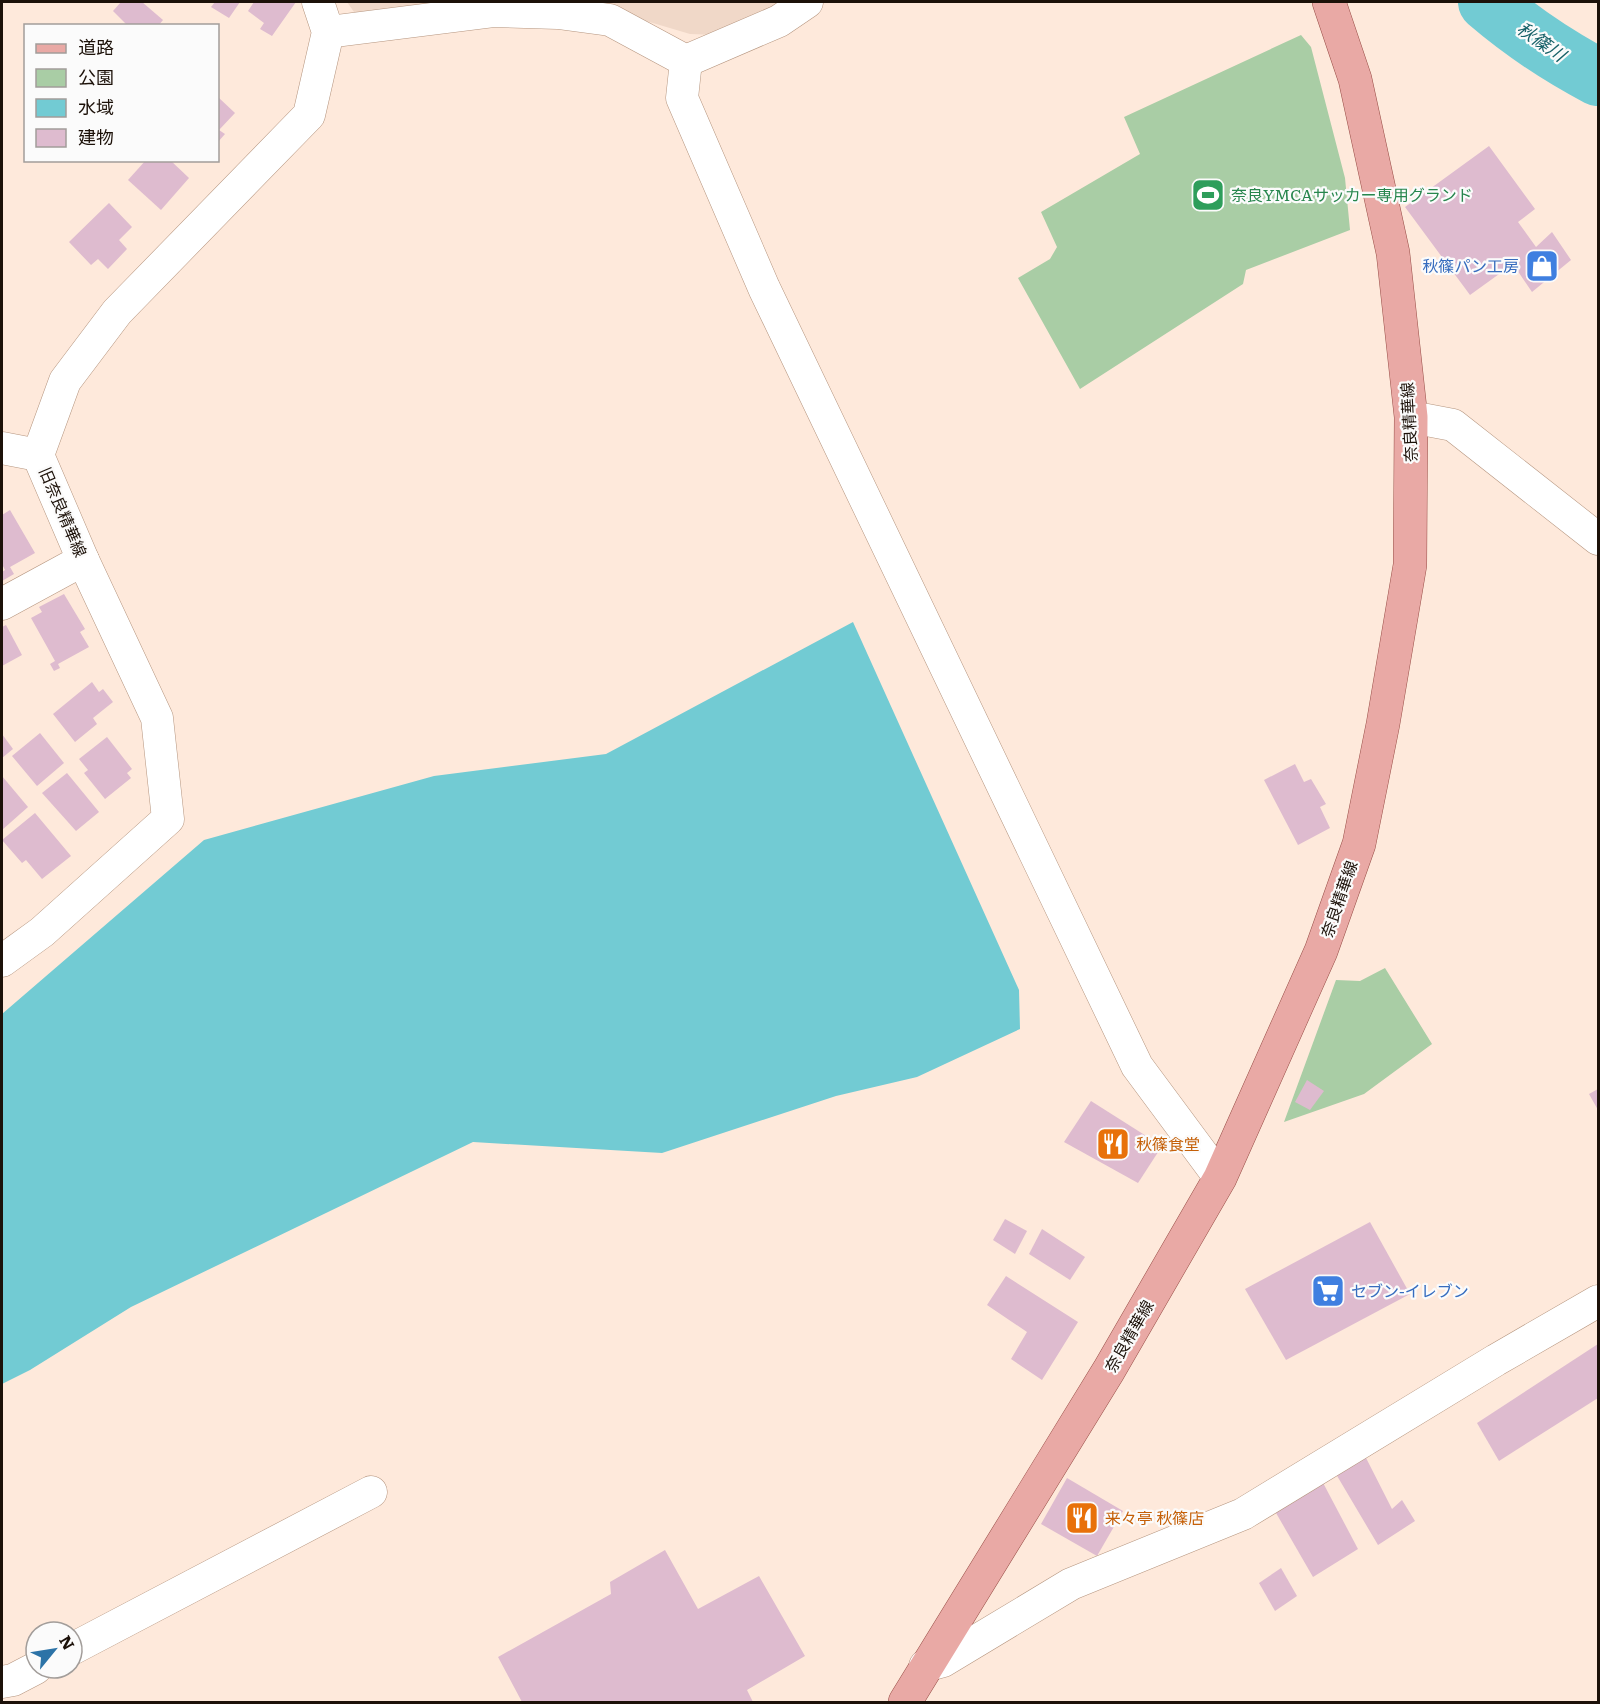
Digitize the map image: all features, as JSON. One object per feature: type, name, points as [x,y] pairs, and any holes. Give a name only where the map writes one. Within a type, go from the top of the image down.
[{"type":"main road","name":"奈良精華線","points":[[905,1702],[925,1666],[1109,1370],[1220,1178],[1321,951],[1359,844],[1383,724],[1410,565],[1411,417],[1393,253],[1355,79],[1329,2]]},
{"type":"street","points":[[318,2],[328,32],[495,11],[558,13],[610,20],[686,61]]},
{"type":"street","points":[[686,61],[779,21],[807,2]]},
{"type":"street","name":"旧奈良精華線","points":[[2,961],[42,932],[168,819],[158,718],[83,560],[38,455],[65,381],[117,312],[309,115],[328,32]]},
{"type":"street","points":[[686,61],[682,98],[774,309],[1137,1066],[1220,1178]]},
{"type":"street","points":[[1411,417],[1453,425],[1599,539]]},
{"type":"street","points":[[2,448],[38,455]]},
{"type":"street","points":[[2,604],[83,560]]},
{"type":"street","points":[[925,1666],[943,1661],[1071,1584],[1243,1514],[1496,1360],[1599,1301]]},
{"type":"street","points":[[84,1643],[371,1492]]},
{"type":"street","points":[[2,1682],[24,1674]]},
{"type":"shaded area","points":[[347,2],[464,2],[359,19]]},
{"type":"shaded area","points":[[582,2],[791,2],[717,35],[690,34]]},
{"type":"green space","name":"奈良YMCAサッカー専用グランド","points":[[1301,35],[1311,47],[1345,178],[1350,230],[1246,270],[1243,284],[1080,389],[1018,278],[1050,259],[1057,247],[1041,212],[1140,154],[1124,117]]},
{"type":"green space","points":[[1385,968],[1432,1044],[1364,1094],[1284,1122],[1336,980],[1360,981]]},
{"type":"water","points":[[853,622],[1019,990],[1020,1029],[917,1077],[836,1096],[662,1153],[473,1142],[131,1307],[30,1370],[2,1384],[2,1014],[204,840],[434,776],[606,754]]},
{"type":"building","points":[[121,2],[142,2],[163,20],[160,24],[126,24],[113,11]]},
{"type":"building","points":[[215,2],[240,2],[229,18],[211,7]]},
{"type":"building","points":[[254,2],[296,2],[272,36],[260,29],[264,23],[248,11]]},
{"type":"building","points":[[219,98],[235,113],[219,130]]},
{"type":"building","points":[[219,130],[225,134],[219,141]]},
{"type":"building","points":[[1489,146],[1535,209],[1518,222],[1536,247],[1552,232],[1571,260],[1532,292],[1513,264],[1470,295],[1405,207]]},
{"type":"building","points":[[144,162],[172,162],[189,178],[161,210],[128,180]]},
{"type":"building","points":[[109,203],[132,227],[119,240],[127,249],[108,269],[98,259],[91,265],[69,242]]},
{"type":"building","points":[[10,510],[35,553],[10,567],[14,574],[2,581],[2,572],[5,570],[2,564],[2,515]]},
{"type":"building","points":[[64,594],[85,629],[80,632],[89,647],[58,664],[60,668],[54,671],[50,664],[55,661],[31,618],[42,612],[39,607]]},
{"type":"building","points":[[6,625],[22,655],[2,666],[2,627]]},
{"type":"building","points":[[92,682],[99,692],[103,689],[113,702],[93,718],[97,724],[75,742],[53,714]]},
{"type":"building","points":[[40,733],[64,763],[37,786],[12,756]]},
{"type":"building","points":[[2,734],[13,749],[2,758]]},
{"type":"building","points":[[107,737],[132,769],[127,773],[131,778],[105,799],[84,773],[88,770],[79,759]]},
{"type":"building","points":[[1295,764],[1304,782],[1311,779],[1326,804],[1320,807],[1330,828],[1298,845],[1264,780]]},
{"type":"building","points":[[67,773],[99,812],[76,831],[42,793]]},
{"type":"building","points":[[2,776],[28,807],[2,830]]},
{"type":"building","points":[[35,813],[71,856],[42,879],[26,860],[22,863],[2,840]]},
{"type":"building","points":[[1307,1080],[1324,1091],[1310,1110],[1295,1102]]},
{"type":"building","points":[[1598,1089],[1598,1110],[1589,1094]]},
{"type":"building","name":"秋篠食堂","points":[[1091,1101],[1162,1146],[1138,1183],[1064,1142]]},
{"type":"building","points":[[1005,1219],[1027,1231],[1015,1254],[993,1240]]},
{"type":"building","name":"セブン-イレブン","points":[[1370,1222],[1410,1294],[1286,1360],[1245,1289]]},
{"type":"building","points":[[1042,1229],[1085,1257],[1070,1280],[1029,1254]]},
{"type":"building","points":[[1006,1276],[1078,1322],[1042,1380],[1011,1359],[1027,1332],[987,1305]]},
{"type":"building","points":[[1598,1344],[1598,1398],[1499,1461],[1477,1423]]},
{"type":"building","points":[[1363,1452],[1392,1509],[1402,1500],[1415,1521],[1378,1545],[1333,1469]]},
{"type":"building","name":"来々亭 秋篠店","points":[[1067,1478],[1123,1511],[1097,1556],[1041,1524]]},
{"type":"building","points":[[1321,1479],[1358,1549],[1313,1577],[1272,1506]]},
{"type":"building","points":[[665,1550],[698,1609],[759,1576],[805,1656],[747,1690],[753,1702],[522,1702],[498,1657],[611,1594],[610,1582]]},
{"type":"building","points":[[1281,1568],[1297,1596],[1275,1611],[1259,1583]]},
{"type":"waterway","name":"秋篠川","points":[[1487,2],[1541,43],[1598,77]]},
{"type":"place","name":"奈良YMCAサッカー専用グランド","points":[[1208,195]]},
{"type":"place","name":"秋篠パン工房","points":[[1542,266]]},
{"type":"place","name":"秋篠食堂","points":[[1113,1144]]},
{"type":"place","name":"セブン-イレブン","points":[[1328,1291]]},
{"type":"place","name":"来々亭 秋篠店","points":[[1082,1518]]}]
